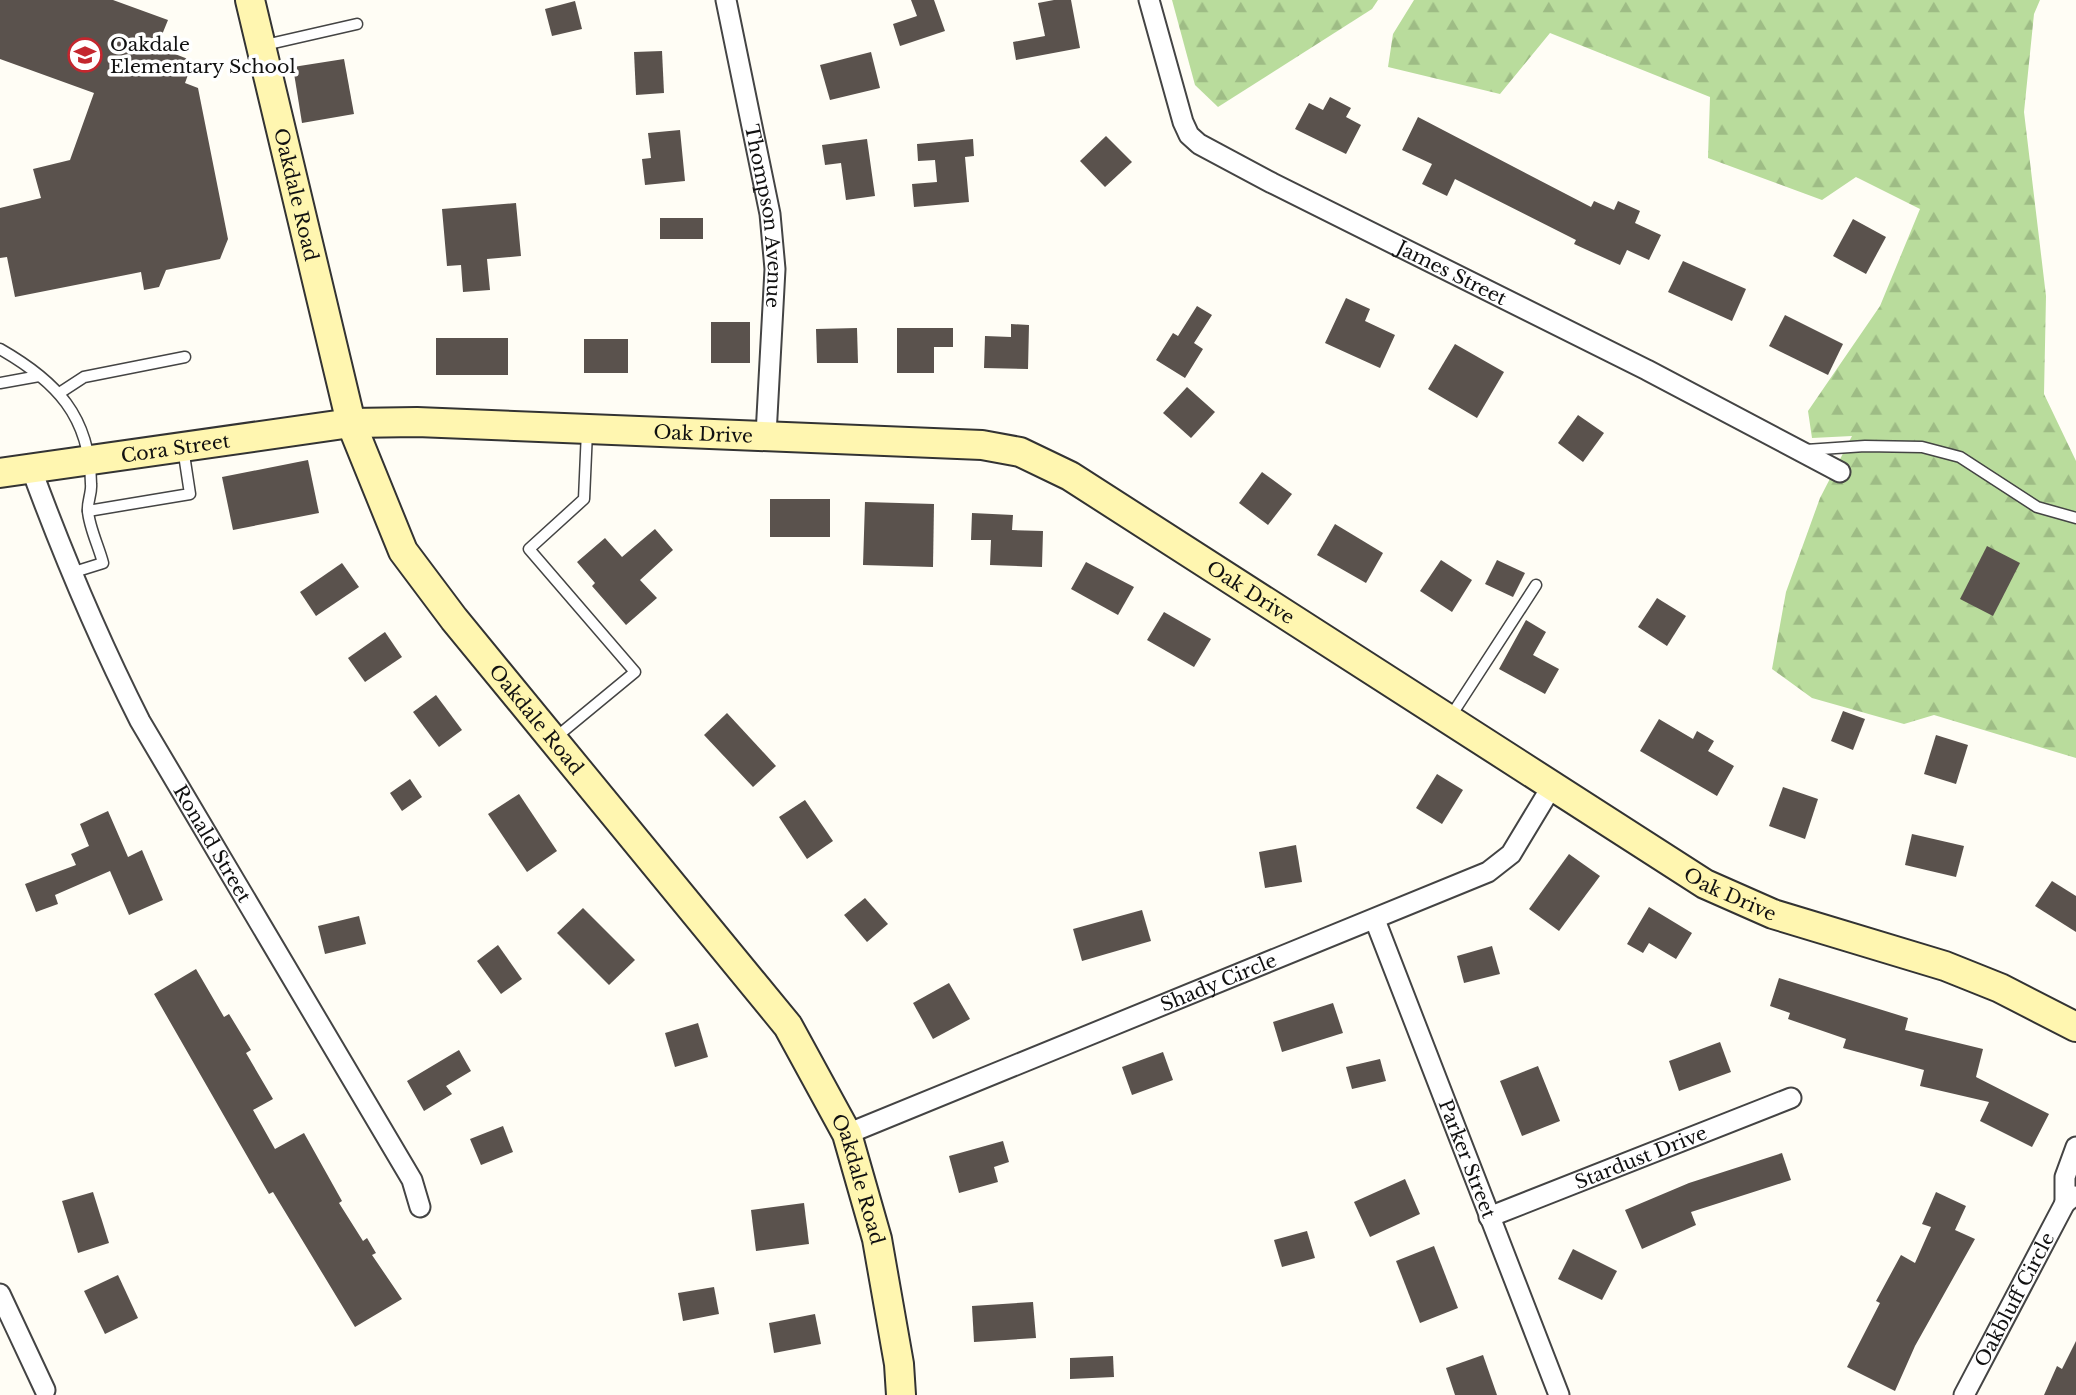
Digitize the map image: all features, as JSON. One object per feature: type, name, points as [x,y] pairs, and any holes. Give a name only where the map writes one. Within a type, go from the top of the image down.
[{"type":"street","name":"Oakdale Road","points":[[250,0],[351,423],[403,551],[454,619],[788,1026],[847,1134],[877,1238],[900,1364],[901,1395]]},
{"type":"street","name":"Thompson Avenue","points":[[726,0],[770,214],[775,270],[766,436]]},
{"type":"street","name":"James Street","points":[[1150,0],[1182,122],[1189,135],[1199,144],[1647,370],[1840,472]]},
{"type":"street","name":"Oak Drive","points":[[351,423],[587,429],[982,445],[1020,452],[1045,462],[1705,884],[1740,901],[1854,940],[1945,966],[2000,988],[2076,1027]]},
{"type":"street","name":"Cora Street","points":[[0,474],[351,423]]},
{"type":"street","name":"Ronald Street","points":[[31,468],[102,646],[160,757],[412,1180],[420,1207]]},
{"type":"street","name":"Shady Circle","points":[[847,1134],[1488,873],[1504,861],[1552,786]]},
{"type":"street","name":"Parker Street","points":[[1375,920],[1559,1395]]},
{"type":"street","name":"Stardust Drive","points":[[1489,1217],[1791,1098]]},
{"type":"street","name":"Oakbluff Circle","points":[[1964,1395],[2071,1199],[2065,1177],[2076,1147]]},
{"type":"street","points":[[0,1294],[45,1390]]},
{"type":"lane","points":[[261,46],[357,24]]},
{"type":"lane","points":[[0,349],[61,392],[77,417],[89,459],[92,487],[88,511],[103,563],[71,573]]},
{"type":"lane","points":[[61,392],[84,377],[185,357]]},
{"type":"lane","points":[[0,383],[39,376]]},
{"type":"lane","points":[[555,739],[635,673],[529,549],[584,499],[587,429]]},
{"type":"lane","points":[[88,511],[190,494],[182,446]]},
{"type":"lane","points":[[1798,450],[1865,446],[1922,447],[1960,457],[2037,507],[2076,518]]},
{"type":"lane","points":[[1449,719],[1536,585]]},
{"type":"green space","points":[[1172,0],[1378,0],[1372,9],[1218,107],[1195,85]]},
{"type":"green space","points":[[1414,0],[2040,0],[2034,14],[2024,112],[2046,296],[2044,394],[2076,461],[2076,758],[1934,715],[1904,724],[1812,698],[1772,669],[1786,592],[1820,498],[1852,436],[1812,438],[1808,411],[1880,306],[1920,209],[1856,177],[1822,200],[1708,158],[1710,97],[1550,33],[1500,94],[1388,67],[1393,34]]},
{"type":"building","points":[[0,0],[113,0],[168,20],[157,47],[193,61],[185,83],[198,88],[228,239],[220,259],[166,270],[159,287],[144,290],[141,272],[15,297],[7,257],[0,258],[0,208],[41,198],[33,169],[70,160],[94,93],[0,59]]},
{"type":"building","points":[[911,0],[934,0],[945,31],[900,46],[893,24],[917,16]]},
{"type":"building","points":[[1071,0],[1080,48],[1016,60],[1013,42],[1045,36],[1038,3]]},
{"type":"building","points":[[575,1],[582,29],[552,36],[545,9]]},
{"type":"building","points":[[662,51],[664,93],[636,95],[634,52]]},
{"type":"building","points":[[871,52],[880,88],[830,100],[820,65]]},
{"type":"building","points":[[344,59],[354,114],[302,123],[293,67]]},
{"type":"building","points":[[1330,97],[1351,108],[1346,117],[1361,125],[1346,154],[1295,129],[1309,103],[1323,110]]},
{"type":"building","points":[[1418,117],[1591,207],[1594,201],[1614,210],[1618,201],[1640,211],[1635,223],[1661,235],[1649,260],[1627,250],[1620,265],[1574,244],[1576,240],[1455,179],[1447,196],[1422,184],[1432,164],[1402,150]]},
{"type":"building","points":[[680,130],[685,181],[645,185],[642,159],[651,158],[648,133]]},
{"type":"building","points":[[1106,136],[1132,162],[1105,187],[1080,161]]},
{"type":"building","points":[[867,139],[875,196],[846,200],[841,163],[825,165],[822,145]]},
{"type":"building","points":[[973,139],[974,156],[965,157],[969,202],[914,207],[912,184],[937,182],[935,160],[918,161],[917,144]]},
{"type":"building","points":[[516,203],[521,256],[487,259],[490,290],[463,292],[461,265],[447,266],[442,209]]},
{"type":"building","points":[[660,218],[703,218],[703,239],[660,239]]},
{"type":"building","points":[[1853,219],[1886,237],[1866,274],[1833,256]]},
{"type":"building","points":[[1683,261],[1746,289],[1732,321],[1668,292]]},
{"type":"building","points":[[1346,298],[1370,309],[1365,321],[1395,335],[1380,368],[1325,343]]},
{"type":"building","points":[[1197,306],[1212,315],[1194,343],[1203,349],[1185,378],[1156,360],[1173,333],[1178,336]]},
{"type":"building","points":[[1785,315],[1843,344],[1828,375],[1769,346]]},
{"type":"building","points":[[711,322],[750,322],[750,363],[711,363]]},
{"type":"building","points":[[1011,324],[1029,325],[1028,369],[984,368],[985,336],[1011,337]]},
{"type":"building","points":[[857,328],[858,363],[817,363],[816,329]]},
{"type":"building","points":[[897,328],[953,328],[953,347],[934,347],[934,373],[897,373]]},
{"type":"building","points":[[436,338],[508,338],[508,375],[436,375]]},
{"type":"building","points":[[584,339],[628,339],[628,373],[584,373]]},
{"type":"building","points":[[1455,344],[1504,372],[1477,418],[1428,389]]},
{"type":"building","points":[[1187,387],[1215,412],[1191,438],[1163,413]]},
{"type":"building","points":[[1578,415],[1604,433],[1583,462],[1558,443]]},
{"type":"building","points":[[308,460],[319,513],[233,530],[222,477]]},
{"type":"building","points":[[1262,472],[1292,494],[1268,525],[1239,503]]},
{"type":"building","points":[[770,499],[830,499],[830,537],[770,537]]},
{"type":"building","points":[[865,502],[934,504],[933,567],[863,565]]},
{"type":"building","points":[[972,513],[1013,515],[1012,530],[1043,531],[1042,567],[990,565],[991,540],[971,540]]},
{"type":"building","points":[[1335,524],[1383,553],[1366,583],[1317,555]]},
{"type":"building","points":[[655,529],[673,550],[640,580],[657,598],[626,625],[592,586],[595,583],[577,562],[605,538],[622,557]]},
{"type":"building","points":[[1987,546],[2020,563],[1993,616],[1960,599]]},
{"type":"building","points":[[1441,560],[1472,580],[1452,612],[1420,591]]},
{"type":"building","points":[[1497,560],[1525,573],[1513,597],[1485,584]]},
{"type":"building","points":[[1086,562],[1134,587],[1118,615],[1071,589]]},
{"type":"building","points":[[342,563],[359,587],[316,616],[300,592]]},
{"type":"building","points":[[1657,598],[1686,616],[1667,646],[1638,627]]},
{"type":"building","points":[[1164,612],[1211,639],[1194,667],[1147,640]]},
{"type":"building","points":[[1526,620],[1546,632],[1533,655],[1559,669],[1545,694],[1499,669]]},
{"type":"building","points":[[385,632],[402,657],[365,682],[348,658]]},
{"type":"building","points":[[436,695],[462,730],[439,747],[413,712]]},
{"type":"building","points":[[1843,711],[1865,719],[1853,750],[1831,741]]},
{"type":"building","points":[[727,713],[776,766],[753,787],[704,735]]},
{"type":"building","points":[[1659,719],[1693,739],[1697,731],[1714,741],[1708,751],[1734,766],[1717,796],[1640,751]]},
{"type":"building","points":[[1936,735],[1968,745],[1956,784],[1924,774]]},
{"type":"building","points":[[1437,774],[1463,790],[1442,824],[1416,808]]},
{"type":"building","points":[[410,779],[422,797],[402,811],[390,793]]},
{"type":"building","points":[[1783,787],[1818,799],[1805,839],[1769,826]]},
{"type":"building","points":[[519,794],[557,851],[527,872],[488,814]]},
{"type":"building","points":[[805,800],[833,841],[807,859],[779,817]]},
{"type":"building","points":[[108,811],[128,857],[142,850],[163,900],[129,915],[110,871],[55,895],[58,904],[36,912],[25,884],[76,865],[71,854],[89,846],[80,824]]},
{"type":"building","points":[[1912,834],[1964,846],[1956,877],[1905,865]]},
{"type":"building","points":[[1296,845],[1302,882],[1265,888],[1259,852]]},
{"type":"building","points":[[1569,854],[1600,876],[1559,931],[1529,909]]},
{"type":"building","points":[[2052,881],[2076,896],[2076,932],[2035,906]]},
{"type":"building","points":[[865,898],[888,924],[867,942],[844,915]]},
{"type":"building","points":[[1649,907],[1692,933],[1676,959],[1649,943],[1643,953],[1627,944]]},
{"type":"building","points":[[583,908],[635,960],[609,985],[557,933]]},
{"type":"building","points":[[1142,910],[1151,941],[1082,961],[1073,929]]},
{"type":"building","points":[[359,916],[366,944],[325,954],[318,926]]},
{"type":"building","points":[[498,945],[522,979],[501,994],[477,961]]},
{"type":"building","points":[[1492,946],[1500,974],[1464,983],[1457,956]]},
{"type":"building","points":[[196,969],[224,1017],[229,1014],[251,1050],[246,1053],[273,1099],[253,1110],[275,1149],[304,1133],[342,1201],[339,1203],[363,1241],[367,1238],[376,1253],[372,1255],[402,1299],[355,1327],[273,1192],[269,1194],[154,994]]},
{"type":"building","points":[[1779,978],[1908,1018],[1905,1030],[1983,1049],[1976,1077],[2049,1114],[2032,1147],[1980,1121],[1989,1102],[1920,1086],[1924,1070],[1843,1048],[1846,1039],[1788,1019],[1790,1013],[1770,1006]]},
{"type":"building","points":[[949,983],[970,1019],[933,1039],[913,1003]]},
{"type":"building","points":[[1333,1003],[1343,1033],[1282,1052],[1273,1022]]},
{"type":"building","points":[[698,1023],[708,1057],[675,1067],[665,1033]]},
{"type":"building","points":[[1720,1042],[1731,1072],[1679,1091],[1669,1061]]},
{"type":"building","points":[[459,1050],[471,1071],[446,1086],[452,1094],[424,1111],[407,1081]]},
{"type":"building","points":[[1163,1052],[1173,1080],[1132,1095],[1122,1067]]},
{"type":"building","points":[[1380,1059],[1386,1081],[1352,1089],[1346,1067]]},
{"type":"building","points":[[1538,1066],[1560,1121],[1522,1136],[1500,1081]]},
{"type":"building","points":[[503,1126],[513,1152],[481,1165],[470,1139]]},
{"type":"building","points":[[1003,1141],[1009,1162],[994,1167],[998,1182],[959,1193],[949,1156]]},
{"type":"building","points":[[1782,1153],[1791,1180],[1691,1212],[1696,1225],[1642,1249],[1625,1210],[1689,1183]]},
{"type":"building","points":[[1405,1179],[1420,1214],[1370,1237],[1354,1202]]},
{"type":"building","points":[[93,1192],[109,1243],[78,1253],[62,1201]]},
{"type":"building","points":[[1936,1192],[1966,1206],[1955,1230],[1975,1239],[1915,1346],[1895,1391],[1847,1367],[1880,1303],[1876,1301],[1901,1255],[1915,1263],[1931,1227],[1922,1224]]},
{"type":"building","points":[[804,1203],[809,1244],[756,1251],[751,1210]]},
{"type":"building","points":[[1307,1231],[1315,1258],[1282,1267],[1274,1240]]},
{"type":"building","points":[[1434,1246],[1458,1308],[1420,1323],[1396,1261]]},
{"type":"building","points":[[1573,1249],[1617,1271],[1602,1300],[1558,1279]]},
{"type":"building","points":[[118,1275],[138,1318],[105,1334],[84,1291]]},
{"type":"building","points":[[714,1287],[719,1314],[683,1321],[678,1293]]},
{"type":"building","points":[[1033,1302],[1036,1338],[974,1342],[972,1306]]},
{"type":"building","points":[[815,1314],[821,1344],[774,1353],[769,1323]]},
{"type":"building","points":[[2076,1341],[2076,1395],[2044,1395],[2057,1366],[2062,1369]]},
{"type":"building","points":[[1483,1355],[1497,1395],[1455,1395],[1446,1368]]},
{"type":"building","points":[[1113,1356],[1114,1377],[1070,1379],[1070,1358]]},
{"type":"place","name":"Oakdale Elementary School","points":[[85,55]]}]
